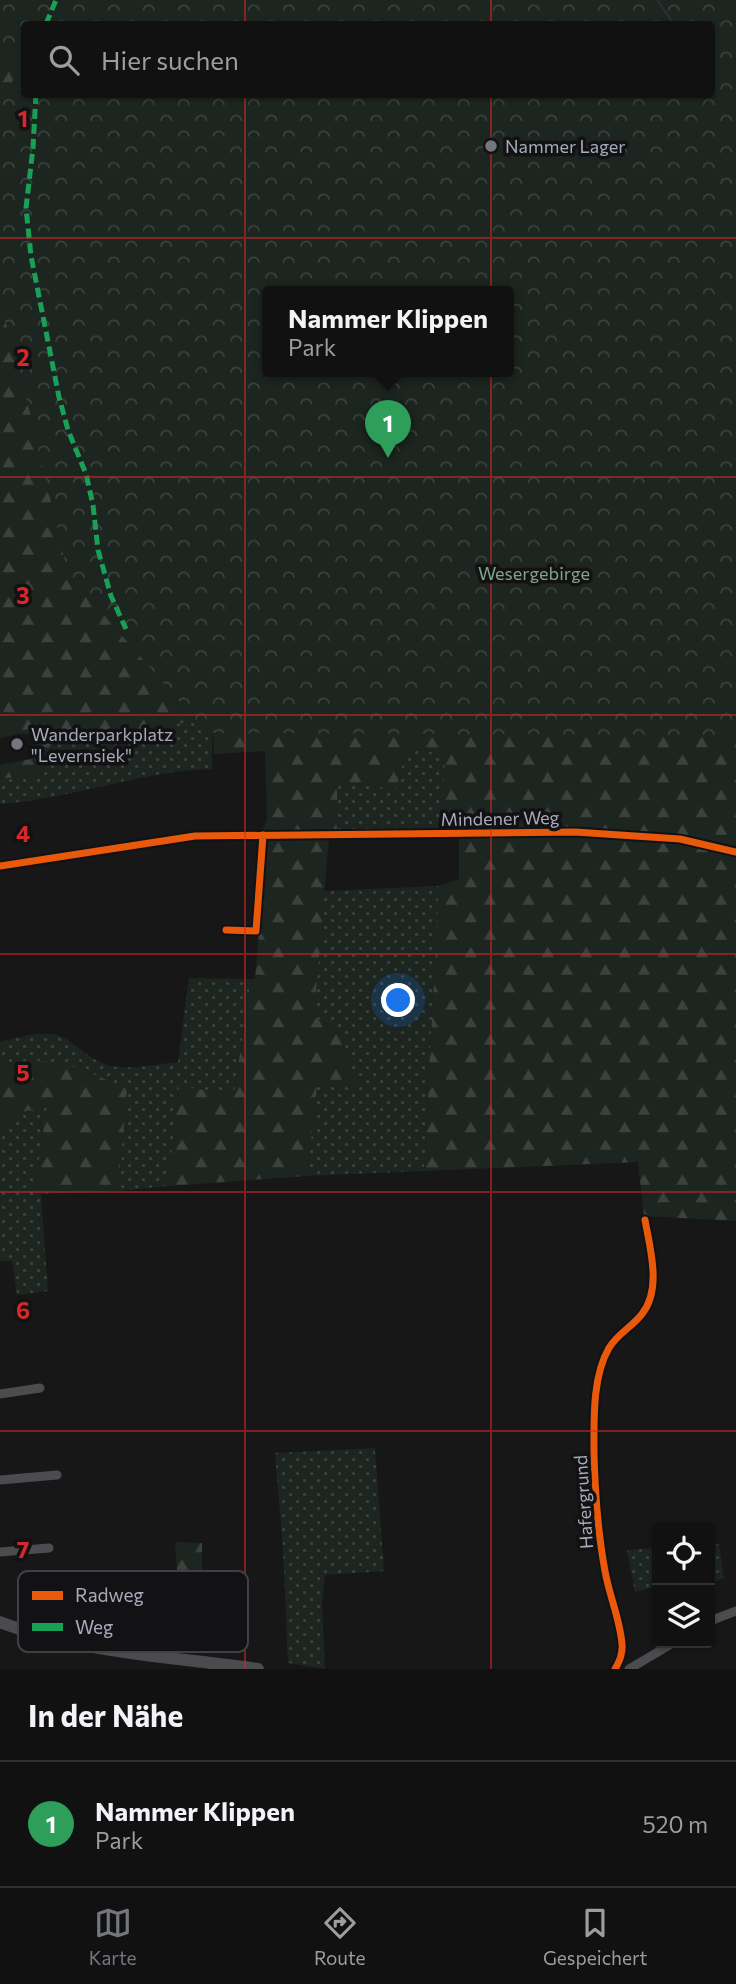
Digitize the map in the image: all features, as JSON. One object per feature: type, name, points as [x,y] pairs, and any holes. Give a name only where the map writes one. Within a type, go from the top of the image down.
[{"type":"main road","points":[[0,1622],[18,1628]]},
{"type":"main road","points":[[141,1652],[258,1669]]},
{"type":"street","name":"Mindener Weg","points":[[0,866],[195,836],[575,832],[680,839],[736,852]]},
{"type":"street","points":[[226,930],[256,930],[263,835]]},
{"type":"street","name":"Hafergrund","points":[[615,1669],[621,1657],[622,1644],[605,1570],[601,1539],[594,1454],[596,1412],[601,1368],[605,1357],[621,1333],[642,1314],[650,1299],[652,1269],[645,1220]]},
{"type":"street","points":[[0,1394],[40,1388]]},
{"type":"street","points":[[0,1480],[57,1475]]},
{"type":"street","points":[[0,1552],[49,1548]]},
{"type":"street","points":[[715,1619],[736,1611]]},
{"type":"street","points":[[629,1669],[665,1648]]},
{"type":"green space","name":"Wesergebirge","points":[[0,0],[736,0],[736,1221],[644,1216],[638,1162],[424,1171],[439,886],[459,879],[459,829],[442,828],[445,755],[407,747],[396,789],[337,782],[337,833],[261,832],[267,820],[265,751],[214,754],[212,718],[50,745],[45,773],[0,779],[0,765],[31,759],[35,750],[31,734],[0,738]]},
{"type":"green space","name":"Wesergebirge","points":[[0,0],[736,0],[736,735],[207,733],[68,574],[13,342],[0,308],[0,105],[21,65],[21,98],[715,98],[715,21],[21,21],[21,52],[0,55]]},
{"type":"green space","points":[[212,718],[212,769],[159,775],[53,797],[0,804],[0,779],[44,773],[50,745]]},
{"type":"green space","points":[[407,747],[446,755],[442,832],[337,833],[337,782],[396,789]]},
{"type":"green space","points":[[267,838],[329,838],[314,1017],[341,1033],[356,1084],[317,1086],[307,1176],[168,1186],[179,1087],[234,1093],[251,979],[255,979]]},
{"type":"green space","points":[[439,886],[424,1171],[307,1176],[317,1086],[355,1084],[341,1033],[314,1017],[324,891]]},
{"type":"green space","points":[[189,978],[251,979],[234,1093],[179,1087],[168,1186],[118,1191],[122,1152],[0,1066],[0,1042],[30,1035],[53,1034],[66,1039],[94,1059],[115,1067],[178,1062]]},
{"type":"green space","points":[[33,1060],[80,1068],[127,1089],[118,1191],[41,1194],[35,1188],[47,1105],[20,1113],[0,1128],[0,1066]]},
{"type":"green space","points":[[48,1105],[35,1188],[41,1194],[48,1291],[17,1295],[12,1261],[0,1261],[0,1128],[20,1113]]},
{"type":"green space","points":[[375,1448],[384,1571],[325,1575],[322,1605],[325,1669],[288,1663],[275,1453]]},
{"type":"green space","points":[[175,1542],[202,1543],[202,1571],[177,1571]]},
{"type":"green space","points":[[715,1544],[719,1544],[724,1578],[715,1582]]},
{"type":"green space","points":[[652,1548],[652,1587],[635,1592],[627,1550]]},
{"type":"waterway","points":[[657,0],[672,21]]},
{"type":"marked path","points":[[47,21],[56,0]]},
{"type":"marked path","points":[[36,98],[26,208],[31,256],[59,397],[68,430],[86,474],[98,550],[111,596],[126,629]]},
{"type":"cycle path","points":[[0,866],[195,836],[575,832],[680,839],[736,852]]},
{"type":"cycle path","points":[[226,930],[256,931],[263,835]]},
{"type":"cycle path","points":[[615,1669],[621,1657],[622,1644],[605,1571],[599,1527],[594,1454],[595,1400],[599,1372],[609,1348],[642,1314],[652,1293],[652,1255],[645,1220]]},
{"type":"place","name":"Nammer Lager","points":[[491,146]]},
{"type":"place","name":"Nammer Klippen","points":[[388,458]]},
{"type":"place","name":"Wanderparkplatz \"Levernsiek\"","points":[[17,744]]}]
